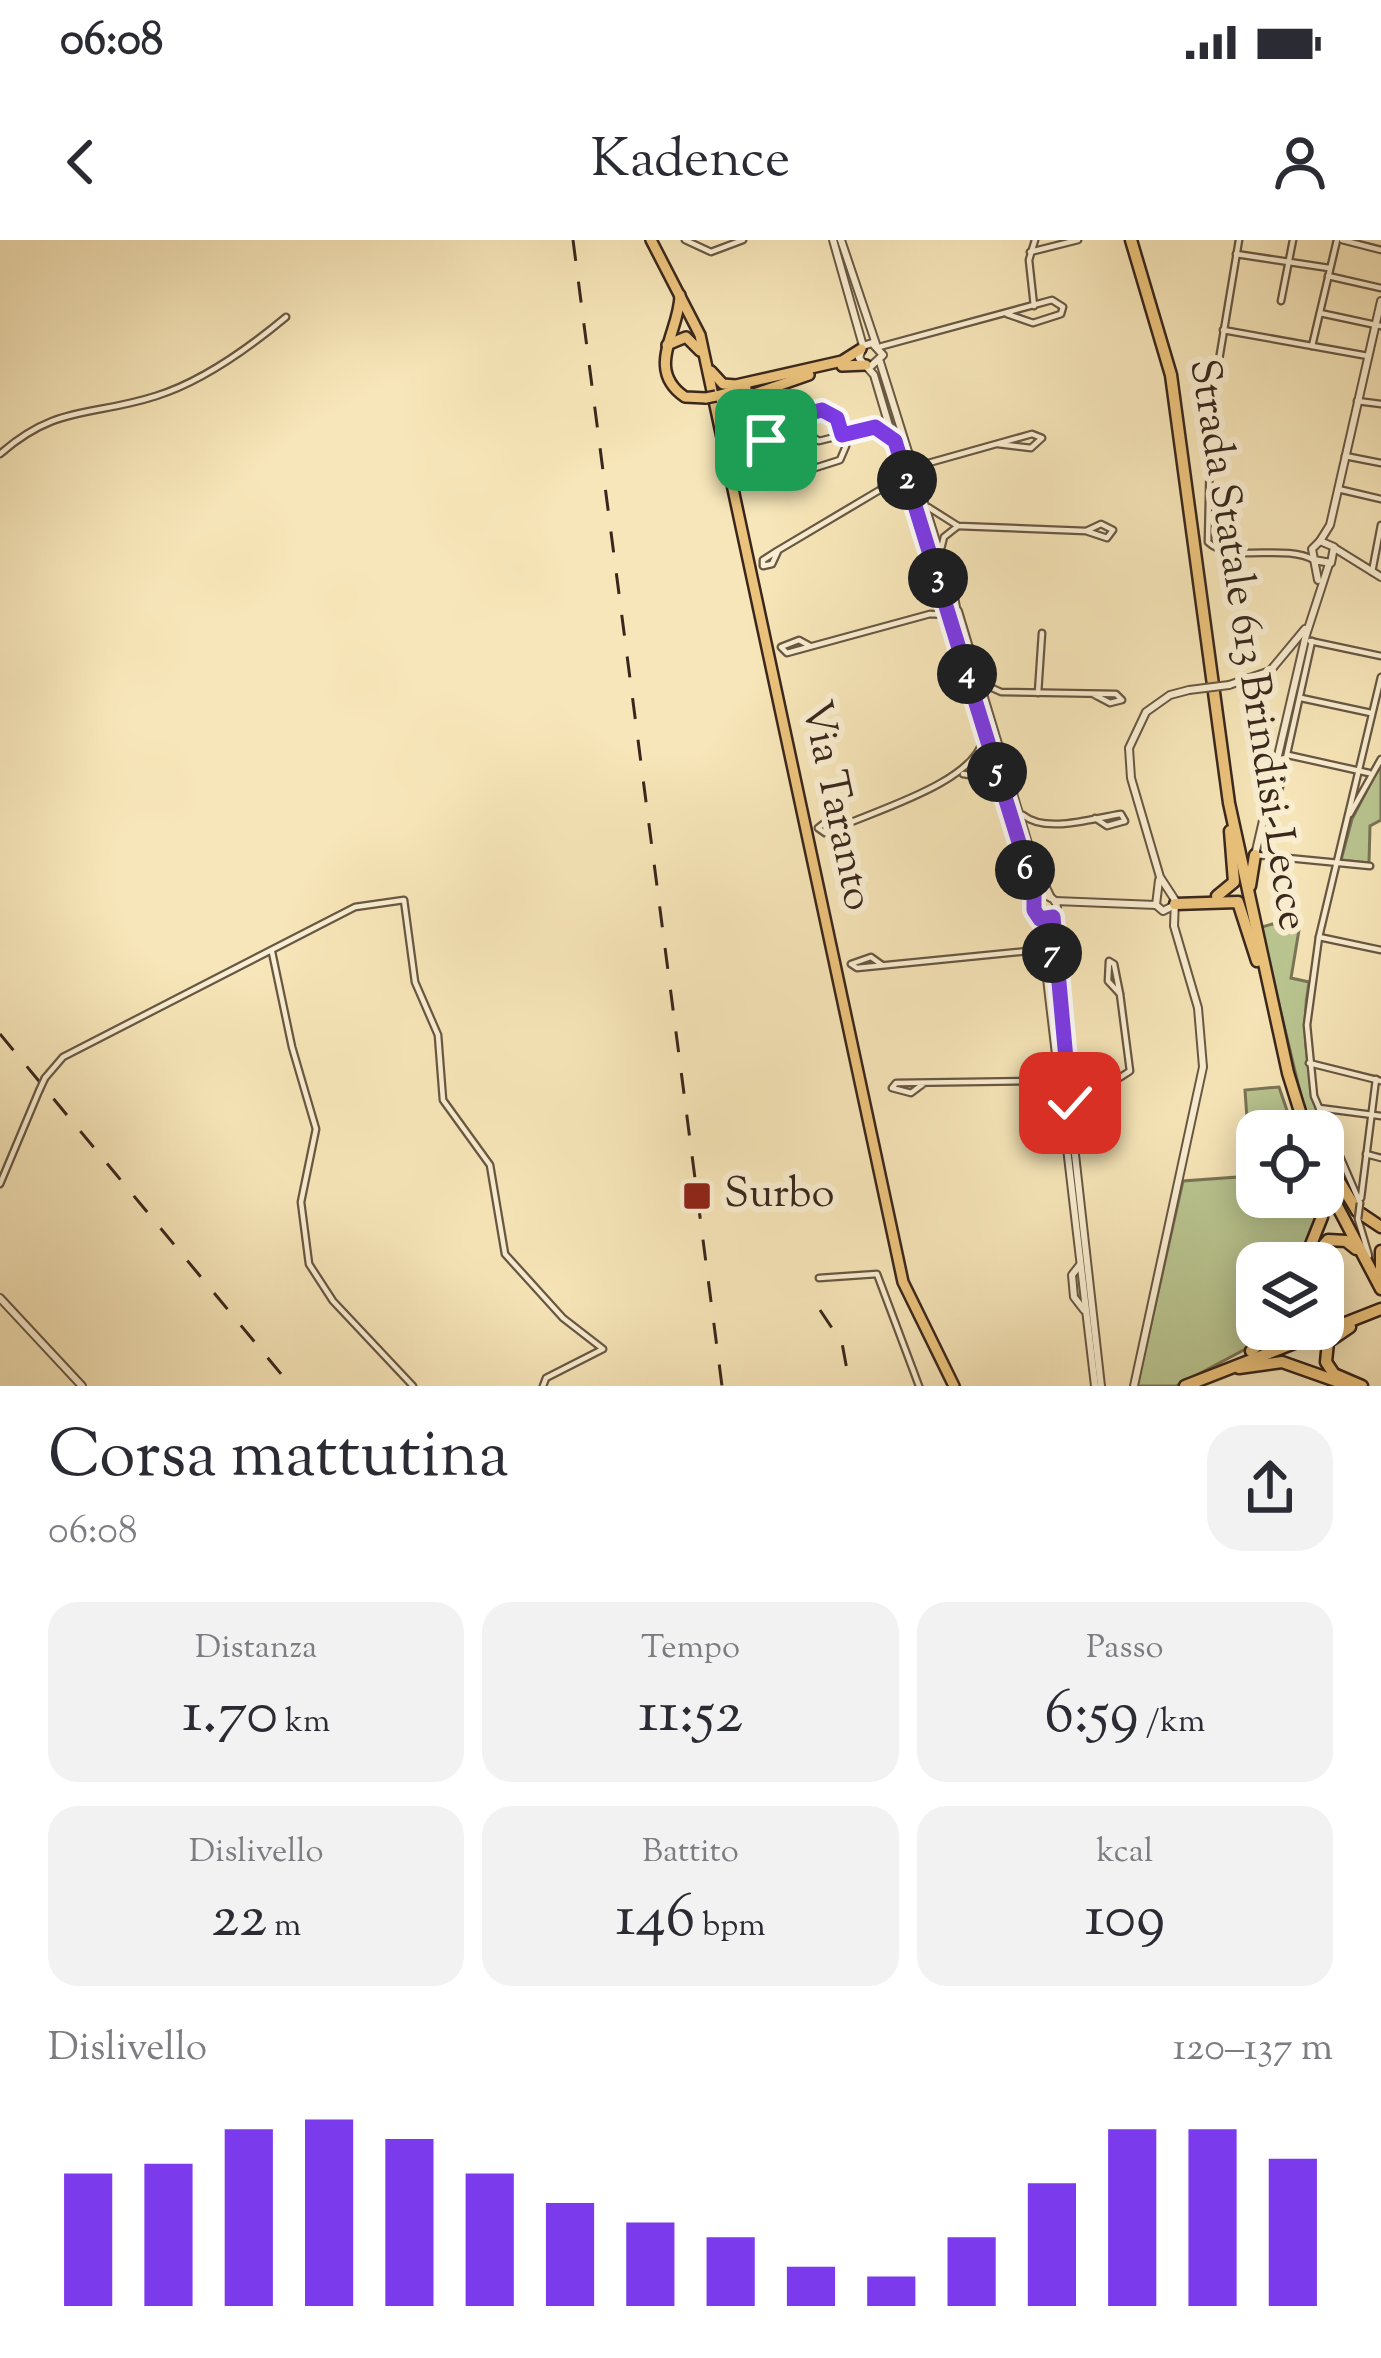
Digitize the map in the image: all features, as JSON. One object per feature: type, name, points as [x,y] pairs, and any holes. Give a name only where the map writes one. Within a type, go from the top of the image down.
[{"type":"highway","name":"Strada Statale 613 Brindisi-Lecce","points":[[1128,240],[1165,371],[1230,831],[1258,961],[1299,1110]]},
{"type":"highway","name":"Strada Statale 613 Brindisi-Lecce","points":[[1128,240],[1171,375],[1229,803],[1299,1110]]},
{"type":"highway","points":[[1165,901],[1213,897],[1230,889],[1235,874],[1230,831]]},
{"type":"highway","points":[[1255,855],[1250,884],[1258,936]]},
{"type":"highway","points":[[1165,901],[1238,902],[1258,961]]},
{"type":"highway","points":[[1344,1189],[1357,1211],[1381,1227]]},
{"type":"highway","points":[[1344,1202],[1375,1253],[1381,1275]]},
{"type":"highway","points":[[1344,1218],[1381,1289]]},
{"type":"highway","points":[[1334,1242],[1346,1241],[1381,1289]]},
{"type":"highway","points":[[1344,1321],[1375,1314]]},
{"type":"highway","points":[[1208,1379],[1375,1314]]},
{"type":"highway","points":[[1190,1385],[1375,1314]]},
{"type":"highway","points":[[1362,1386],[1334,1374],[1324,1354],[1333,1336],[1375,1314]]},
{"type":"highway","points":[[1190,1385],[1253,1350]]},
{"type":"highway","points":[[1190,1385],[1255,1364],[1282,1362],[1350,1386]]},
{"type":"main road","name":"Via Taranto","points":[[651,240],[678,284],[700,335],[903,1282],[954,1386]]},
{"type":"main road","points":[[678,284],[681,302],[664,350],[674,389],[685,397],[711,397],[807,373]]},
{"type":"main road","points":[[700,335],[712,373],[723,384],[868,366]]},
{"type":"main road","points":[[664,350],[670,341],[686,337],[699,346],[707,366]]},
{"type":"main road","points":[[725,449],[722,415],[731,401],[842,361],[862,347]]},
{"type":"street","points":[[685,240],[710,252],[743,240]]},
{"type":"street","points":[[837,240],[877,345],[948,615],[1040,919],[1070,1103],[1098,1386]]},
{"type":"street","points":[[837,240],[868,366],[895,441],[915,478],[917,500],[957,606],[1033,860],[1053,899],[1060,1096],[1084,1310],[1098,1386]]},
{"type":"street","points":[[1034,240],[1030,252],[1034,306]]},
{"type":"street","points":[[1030,252],[1078,240]]},
{"type":"street","points":[[1239,240],[1211,408],[1208,542],[1218,550],[1289,552],[1329,564],[1358,565]]},
{"type":"street","points":[[1281,301],[1293,240]]},
{"type":"street","points":[[1312,346],[1339,240],[1381,250]]},
{"type":"street","points":[[1236,254],[1288,262],[1381,288]]},
{"type":"street","points":[[862,347],[895,347],[1052,300],[1063,307],[1061,314],[1033,323],[1007,314]]},
{"type":"street","points":[[1282,779],[1301,698],[1307,637],[1333,546],[1334,508],[1381,302]]},
{"type":"street","points":[[1320,313],[1378,326]]},
{"type":"street","points":[[0,454],[33,426],[56,417],[171,391],[286,317]]},
{"type":"street","points":[[1223,330],[1368,356]]},
{"type":"street","points":[[868,366],[895,347]]},
{"type":"street","points":[[1357,401],[1381,404]]},
{"type":"street","points":[[875,427],[884,407]]},
{"type":"street","points":[[826,410],[837,418],[845,449],[836,464],[799,473],[785,471],[773,460],[767,434],[778,421],[803,414],[826,410]]},
{"type":"street","points":[[803,414],[815,440],[875,427],[895,441]]},
{"type":"street","points":[[904,457],[925,464],[1032,434],[1042,438],[1031,448],[998,444]]},
{"type":"street","points":[[1345,456],[1381,463]]},
{"type":"street","points":[[778,551],[893,485],[904,457]]},
{"type":"street","points":[[915,478],[925,464]]},
{"type":"street","points":[[893,485],[936,517],[958,526],[1086,531]]},
{"type":"street","points":[[1338,489],[1381,499]]},
{"type":"street","points":[[1318,580],[1313,560],[1334,508]]},
{"type":"street","points":[[1372,572],[1381,525]]},
{"type":"street","points":[[940,560],[944,537],[958,526]]},
{"type":"street","points":[[1289,552],[1319,542],[1381,577]]},
{"type":"street","points":[[1329,564],[1318,580],[1255,855],[1370,866]]},
{"type":"street","points":[[930,614],[945,604],[957,606]]},
{"type":"street","points":[[810,646],[930,614],[948,615],[957,606]]},
{"type":"street","points":[[1038,693],[1042,633]]},
{"type":"street","points":[[1307,637],[1381,656]]},
{"type":"street","points":[[1134,1386],[1202,1090],[1202,1030],[1131,778],[1129,748],[1146,712],[1170,694],[1229,685],[1270,671],[1307,637]]},
{"type":"street","points":[[975,672],[985,687],[1001,692],[1093,694]]},
{"type":"street","points":[[1360,1203],[1318,1108],[1309,1063],[1308,1006],[1319,937],[1381,677]]},
{"type":"street","points":[[987,712],[1001,692]]},
{"type":"street","points":[[1301,698],[1372,714]]},
{"type":"street","points":[[842,826],[958,774],[977,759],[982,724]]},
{"type":"street","points":[[1288,754],[1369,773]]},
{"type":"street","points":[[1350,814],[1359,806],[1369,773],[1381,759]]},
{"type":"street","points":[[958,774],[982,777],[1006,800]]},
{"type":"street","points":[[1016,806],[1024,818],[1041,825],[1095,818]]},
{"type":"street","points":[[1033,860],[1030,834],[1041,825]]},
{"type":"street","points":[[0,1184],[45,1078],[72,1052],[355,907],[404,900],[415,982],[438,1035],[443,1100],[490,1165],[505,1254],[563,1318],[603,1349],[546,1378],[543,1386]]},
{"type":"street","points":[[1035,902],[1165,901]]},
{"type":"street","points":[[1040,919],[1074,905]]},
{"type":"street","points":[[1028,951],[1042,934]]},
{"type":"street","points":[[1319,937],[1381,950]]},
{"type":"street","points":[[882,965],[1028,951],[1038,955],[1046,969]]},
{"type":"street","points":[[272,952],[316,1129],[301,1202],[309,1264],[333,1301],[413,1386]]},
{"type":"street","points":[[1070,1103],[1075,1086],[1116,1080],[1130,1071],[1120,994],[1114,964],[1109,961],[1105,964],[1108,981],[1120,994]]},
{"type":"street","points":[[923,1084],[1042,1081],[1060,1058]]},
{"type":"street","points":[[1060,1058],[1073,1075],[1085,1081]]},
{"type":"street","points":[[1309,1063],[1378,1080],[1358,1220],[1375,1253]]},
{"type":"street","points":[[1042,1081],[1060,1096]]},
{"type":"street","points":[[1318,1108],[1381,1116]]},
{"type":"street","points":[[1366,1154],[1381,1158]]},
{"type":"street","points":[[819,1278],[877,1274],[919,1386]]},
{"type":"street","points":[[0,1298],[82,1386]]},
{"type":"green space","points":[[878,376],[950,598],[947,599]]},
{"type":"green space","points":[[955,618],[1039,887],[1036,889],[1028,872]]},
{"type":"green space","points":[[1381,763],[1381,820],[1370,826],[1369,863],[1341,860],[1352,819]]},
{"type":"green space","points":[[1272,924],[1299,930],[1291,978],[1309,982],[1305,1041],[1319,1110],[1304,1110],[1262,927]]},
{"type":"green space","points":[[1044,929],[1097,1378],[1096,1379]]},
{"type":"green space","points":[[1279,1087],[1287,1110],[1246,1110],[1245,1090]]},
{"type":"green space","points":[[1236,1177],[1236,1218],[1318,1220],[1309,1242],[1236,1242],[1236,1350],[1244,1350],[1176,1386],[1137,1386],[1183,1181]]},
{"type":"railway","points":[[573,240],[722,1386]]},
{"type":"railway","points":[[0,1034],[291,1386]]},
{"type":"railway","points":[[820,1310],[842,1343],[850,1386]]},
{"type":"place","name":"Surbo","points":[[697,1196]]},
{"type":"route","points":[[766,440],[778,421],[826,410],[837,418],[842,435],[875,427],[886,430],[895,441],[1034,891],[1034,910],[1040,919],[1053,917],[1051,940],[1070,1103]]}]
